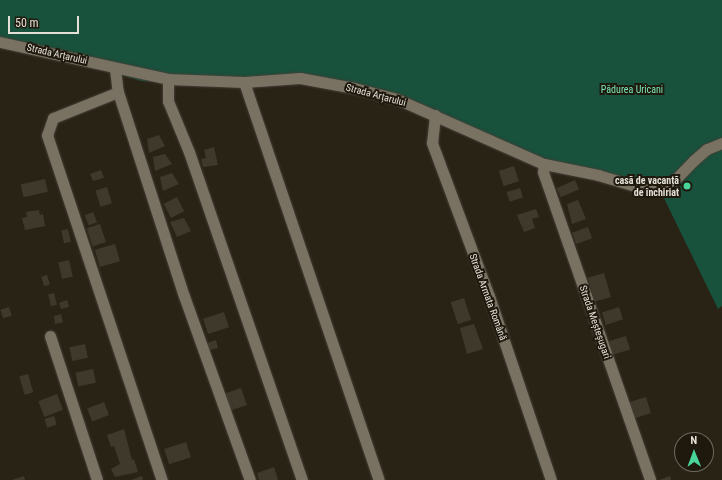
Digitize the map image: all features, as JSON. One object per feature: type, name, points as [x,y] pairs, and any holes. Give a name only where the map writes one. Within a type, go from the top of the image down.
[{"type":"street","name":"Strada Arțarului","points":[[0,42],[50,51],[115,69],[168,79],[244,82],[311,79],[397,99],[544,164],[598,175],[642,189],[662,191],[707,149],[722,142]]},
{"type":"street","points":[[115,69],[118,92],[184,296],[250,480]]},
{"type":"street","points":[[168,79],[168,101],[189,152],[302,480]]},
{"type":"street","points":[[244,82],[379,480]]},
{"type":"street","points":[[118,92],[53,118],[48,135],[162,480]]},
{"type":"street","name":"Strada Armata Română","points":[[435,115],[432,143],[489,296],[551,480]]},
{"type":"street","name":"Strada Meșteșugari","points":[[544,164],[543,172],[650,480]]},
{"type":"street","points":[[50,336],[97,480]]},
{"type":"green space","name":"Pădurea Uricani","points":[[0,0],[722,0],[722,306],[718,309],[659,188],[549,162],[436,113],[300,80],[240,86],[141,81],[0,38]]},
{"type":"building","points":[[159,135],[165,146],[149,153],[147,139]]},
{"type":"building","points":[[214,147],[218,165],[203,167],[201,159],[206,158],[204,150]]},
{"type":"building","points":[[165,154],[172,164],[155,171],[153,157]]},
{"type":"building","points":[[514,166],[519,181],[504,186],[499,171]]},
{"type":"building","points":[[101,170],[104,178],[93,181],[90,174]]},
{"type":"building","points":[[172,173],[179,184],[163,191],[160,177]]},
{"type":"building","points":[[45,179],[48,192],[24,197],[21,185]]},
{"type":"building","points":[[575,180],[579,189],[561,197],[557,188]]},
{"type":"building","points":[[107,187],[112,203],[100,207],[96,191]]},
{"type":"building","points":[[520,188],[523,198],[510,202],[507,192]]},
{"type":"building","points":[[177,197],[184,211],[171,218],[164,204]]},
{"type":"building","points":[[578,200],[586,219],[572,224],[567,204]]},
{"type":"building","points":[[536,209],[539,217],[532,219],[535,228],[524,232],[517,215]]},
{"type":"building","points":[[39,210],[40,215],[43,214],[45,226],[25,230],[22,218],[27,217],[26,212]]},
{"type":"building","points":[[93,212],[97,222],[89,226],[85,215]]},
{"type":"building","points":[[184,218],[191,231],[177,237],[170,222]]},
{"type":"building","points":[[100,224],[106,242],[93,246],[87,228]]},
{"type":"building","points":[[588,227],[592,238],[576,244],[572,233]]},
{"type":"building","points":[[68,229],[71,242],[64,243],[61,231]]},
{"type":"building","points":[[115,244],[120,261],[100,267],[95,250]]},
{"type":"building","points":[[69,260],[73,277],[62,279],[58,262]]},
{"type":"building","points":[[604,273],[611,297],[595,302],[588,278]]},
{"type":"building","points":[[47,275],[50,285],[44,286],[41,277]]},
{"type":"building","points":[[54,293],[57,305],[51,306],[48,294]]},
{"type":"building","points":[[464,298],[471,320],[458,324],[451,302]]},
{"type":"building","points":[[67,300],[69,307],[61,309],[59,303]]},
{"type":"building","points":[[9,307],[12,316],[3,318],[0,310]]},
{"type":"building","points":[[619,307],[623,319],[606,325],[602,313]]},
{"type":"building","points":[[224,312],[229,327],[208,334],[203,319]]},
{"type":"building","points":[[61,314],[63,322],[55,324],[54,316]]},
{"type":"building","points":[[474,324],[483,349],[467,354],[460,328]]},
{"type":"building","points":[[626,336],[630,349],[613,355],[609,341]]},
{"type":"building","points":[[216,340],[218,348],[209,350],[207,343]]},
{"type":"building","points":[[85,344],[88,358],[72,361],[69,347]]},
{"type":"building","points":[[93,369],[96,383],[78,386],[75,373]]},
{"type":"building","points":[[28,374],[33,392],[25,395],[19,376]]},
{"type":"building","points":[[241,388],[247,405],[231,411],[225,394]]},
{"type":"building","points":[[57,394],[63,410],[44,417],[38,401]]},
{"type":"building","points":[[646,397],[651,413],[634,419],[629,402]]},
{"type":"building","points":[[104,402],[109,415],[92,422],[87,408]]},
{"type":"building","points":[[54,416],[57,425],[47,428],[44,419]]},
{"type":"building","points":[[124,429],[132,460],[134,459],[138,472],[115,477],[111,469],[120,464],[114,446],[111,447],[107,435]]},
{"type":"building","points":[[186,442],[191,457],[169,464],[164,449]]},
{"type":"building","points":[[274,467],[278,480],[259,480],[257,473]]},
{"type":"building","points":[[24,476],[25,480],[12,480]]},
{"type":"building","points":[[142,476],[143,480],[131,480]]},
{"type":"building","points":[[670,476],[671,480],[659,480]]},
{"type":"place","name":"casă de vacanță de închiriat","points":[[687,186]]}]
